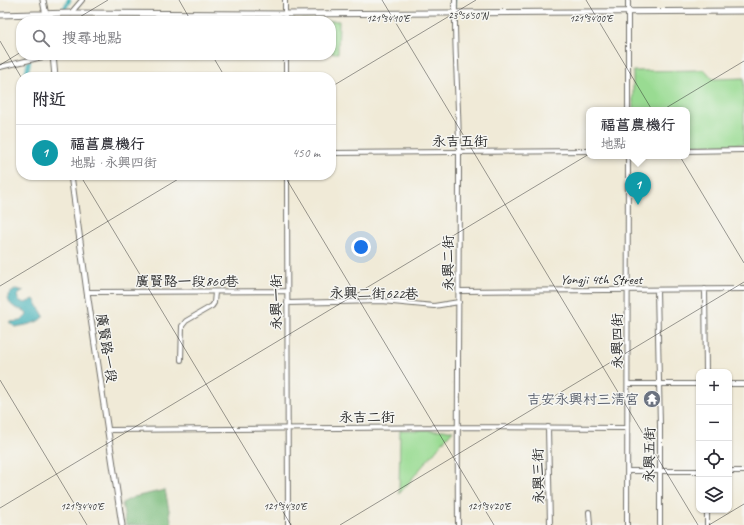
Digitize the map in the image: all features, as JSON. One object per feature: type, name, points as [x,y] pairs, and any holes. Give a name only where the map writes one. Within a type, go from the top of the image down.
[{"type":"street","points":[[43,0],[45,15]]},
{"type":"street","points":[[71,13],[82,0]]},
{"type":"street","points":[[285,0],[285,14]]},
{"type":"street","name":"永興二街","points":[[455,0],[454,12],[459,151],[457,427],[458,525]]},
{"type":"street","points":[[628,0],[628,107]]},
{"type":"street","points":[[0,16],[71,13],[285,14],[744,11]]},
{"type":"street","points":[[0,67],[30,60]]},
{"type":"street","points":[[53,60],[54,72]]},
{"type":"street","points":[[286,60],[286,72]]},
{"type":"street","points":[[690,151],[744,150]]},
{"type":"street","name":"永吉五街","points":[[336,153],[586,151]]},
{"type":"street","name":"永興四街","points":[[627,525],[628,470],[626,428],[628,384],[628,159]]},
{"type":"street","name":"廣賢路一段","points":[[72,180],[122,525]]},
{"type":"street","name":"永興一街","points":[[287,180],[288,525]]},
{"type":"street","points":[[705,289],[706,369]]},
{"type":"street","name":"Yongji 4th Street","points":[[459,291],[744,289]]},
{"type":"street","name":"永興五街","points":[[657,290],[660,525]]},
{"type":"street","name":"廣賢路一段860巷","points":[[87,292],[287,291]]},
{"type":"street","points":[[181,360],[182,326],[186,321],[212,306],[214,303],[215,292]]},
{"type":"street","name":"永興二街622巷","points":[[287,303],[382,301],[434,306],[459,302]]},
{"type":"street","points":[[628,384],[696,384]]},
{"type":"street","points":[[732,384],[744,384]]},
{"type":"street","name":"永吉二街","points":[[107,430],[457,427],[626,428]]},
{"type":"street","name":"永興三街","points":[[548,427],[550,525]]},
{"type":"street","points":[[628,470],[696,471]]},
{"type":"street","points":[[732,471],[744,471]]},
{"type":"street","points":[[589,512],[590,525]]},
{"type":"street","points":[[707,513],[707,525]]},
{"type":"green space","points":[[336,21],[339,21],[338,53],[336,53]]},
{"type":"green space","points":[[705,70],[713,79],[744,78],[744,144],[690,145],[690,107],[633,107],[633,71]]},
{"type":"green space","points":[[400,430],[453,430],[399,494]]},
{"type":"green space","points":[[165,490],[172,525],[126,525],[122,503],[134,497]]},
{"type":"water","points":[[16,289],[24,291],[17,297],[20,301],[25,303],[34,299],[44,316],[41,319],[31,324],[15,327],[9,322],[21,321],[27,315],[25,311],[15,308],[9,302],[8,295]]},
{"type":"waterway","points":[[65,8],[69,0]]},
{"type":"waterway","points":[[453,0],[453,7]]},
{"type":"waterway","points":[[27,72],[29,62]]},
{"type":"place","name":"福菖農機行","points":[[638,205]]},
{"type":"place","name":"吉安永興村三清宮","points":[[652,399]]}]
